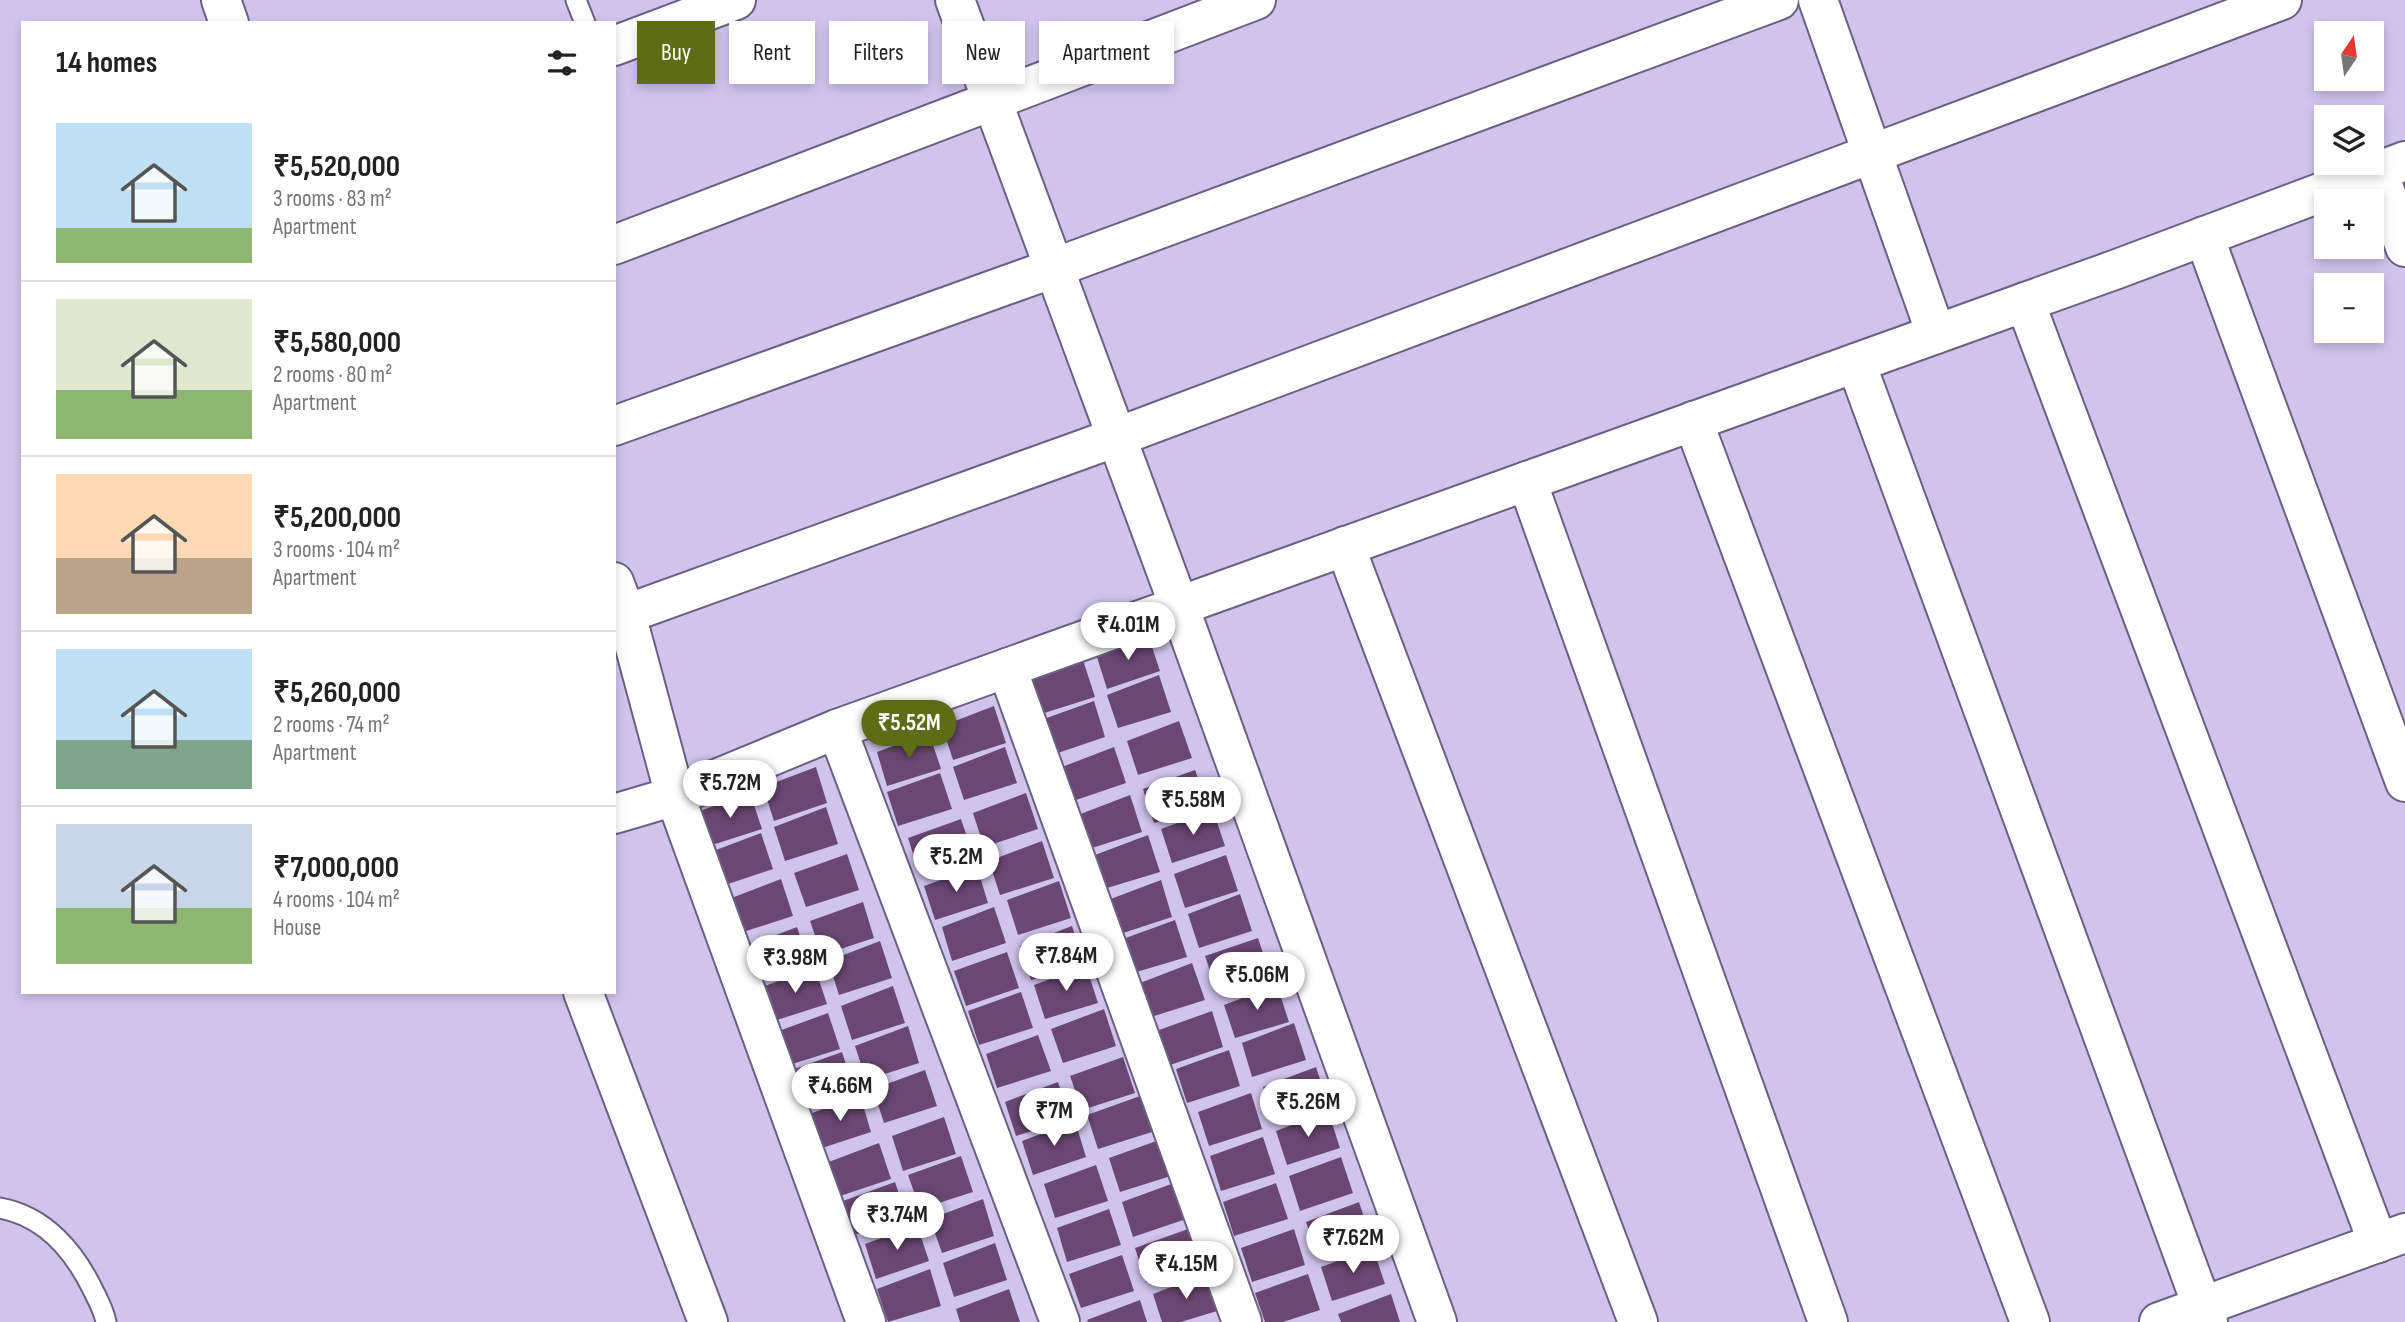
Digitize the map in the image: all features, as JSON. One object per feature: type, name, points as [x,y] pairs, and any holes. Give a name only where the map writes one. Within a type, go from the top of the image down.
[{"type":"street","points":[[221,0],[228,21]]},
{"type":"street","points":[[616,45],[736,0]]},
{"type":"street","points":[[955,0],[1179,606],[1437,1322]]},
{"type":"street","points":[[616,244],[1255,0]]},
{"type":"street","points":[[616,425],[1054,268],[1779,0]]},
{"type":"street","points":[[1818,0],[1936,334]]},
{"type":"street","points":[[866,1322],[675,796],[620,598],[1117,437],[2282,0]]},
{"type":"street","points":[[616,813],[675,796],[837,729],[2025,302],[2391,166],[2405,247]]},
{"type":"street","points":[[2204,236],[2405,782]]},
{"type":"street","points":[[2025,302],[2392,1238],[2206,1314],[2159,1322]]},
{"type":"street","points":[[1856,363],[2206,1314]]},
{"type":"street","points":[[1693,421],[2030,1322]]},
{"type":"street","points":[[1527,481],[1828,1322]]},
{"type":"street","points":[[1345,546],[1638,1322]]},
{"type":"street","points":[[1007,668],[1242,1322]]},
{"type":"street","points":[[837,729],[1060,1322]]},
{"type":"street","points":[[584,994],[708,1322]]},
{"type":"lane","points":[[576,0],[584,21]]},
{"type":"lane","points":[[0,1208],[9,1209],[38,1223],[65,1244],[87,1276],[105,1314],[106,1322]]},
{"type":"building","points":[[1148,635],[1160,671],[1107,689],[1096,654]]},
{"type":"building","points":[[1083,660],[1095,697],[1041,714],[1030,680]]},
{"type":"building","points":[[1159,675],[1171,712],[1118,728],[1107,695]]},
{"type":"building","points":[[1094,701],[1105,737],[1052,755],[1041,720]]},
{"type":"building","points":[[994,706],[1006,743],[953,760],[942,726]]},
{"type":"building","points":[[1179,721],[1192,758],[1138,775],[1127,741]]},
{"type":"building","points":[[929,733],[941,769],[887,786],[877,752]]},
{"type":"building","points":[[1005,747],[1017,783],[964,800],[953,767]]},
{"type":"building","points":[[1114,747],[1126,783],[1073,801],[1062,767]]},
{"type":"building","points":[[816,767],[827,803],[774,821],[763,787]]},
{"type":"building","points":[[1195,770],[1208,806],[1154,823],[1143,789]]},
{"type":"building","points":[[940,773],[952,809],[898,826],[887,792]]},
{"type":"building","points":[[750,793],[762,829],[709,846],[697,812]]},
{"type":"building","points":[[1026,793],[1038,829],[984,847],[973,813]]},
{"type":"building","points":[[1130,795],[1142,832],[1089,849],[1078,815]]},
{"type":"building","points":[[826,807],[838,844],[785,861],[774,827]]},
{"type":"building","points":[[1213,810],[1225,846],[1172,863],[1161,829]]},
{"type":"building","points":[[961,819],[973,855],[919,872],[908,838]]},
{"type":"building","points":[[761,833],[773,869],[719,887],[708,853]]},
{"type":"building","points":[[1148,835],[1160,872],[1107,888],[1095,855]]},
{"type":"building","points":[[1042,841],[1054,878],[1000,895],[989,861]]},
{"type":"building","points":[[847,854],[859,890],[806,907],[794,873]]},
{"type":"building","points":[[1226,855],[1238,891],[1185,908],[1174,874]]},
{"type":"building","points":[[977,867],[988,903],[935,920],[924,886]]},
{"type":"building","points":[[781,879],[793,916],[740,933],[729,899]]},
{"type":"building","points":[[1161,880],[1172,917],[1120,934],[1108,900]]},
{"type":"building","points":[[1059,881],[1071,918],[1018,935],[1007,900]]},
{"type":"building","points":[[1240,894],[1252,931],[1199,948],[1188,914]]},
{"type":"building","points":[[863,902],[874,938],[822,955],[810,921]]},
{"type":"building","points":[[994,907],[1006,943],[952,961],[942,927]]},
{"type":"building","points":[[1175,920],[1187,957],[1133,973],[1123,939]]},
{"type":"building","points":[[1072,926],[1084,963],[1031,980],[1020,946]]},
{"type":"building","points":[[797,927],[809,964],[756,981],[745,947]]},
{"type":"building","points":[[1258,938],[1270,974],[1217,991],[1205,956]]},
{"type":"building","points":[[880,941],[892,978],[839,995],[828,961]]},
{"type":"building","points":[[1007,952],[1019,988],[966,1006],[954,971]]},
{"type":"building","points":[[1192,963],[1205,1000],[1151,1017],[1140,983]]},
{"type":"building","points":[[1086,966],[1098,1003],[1045,1019],[1034,985]]},
{"type":"building","points":[[815,968],[827,1004],[774,1021],[762,987]]},
{"type":"building","points":[[1277,985],[1289,1022],[1235,1038],[1224,1005]]},
{"type":"building","points":[[893,986],[905,1023],[852,1040],[841,1006]]},
{"type":"building","points":[[1021,992],[1033,1028],[979,1045],[968,1011]]},
{"type":"building","points":[[1104,1009],[1116,1046],[1063,1063],[1051,1029]]},
{"type":"building","points":[[1212,1011],[1223,1047],[1170,1065],[1159,1030]]},
{"type":"building","points":[[828,1013],[840,1049],[786,1066],[776,1032]]},
{"type":"building","points":[[1294,1023],[1306,1060],[1252,1077],[1242,1043]]},
{"type":"building","points":[[908,1026],[919,1063],[866,1080],[855,1046]]},
{"type":"building","points":[[1038,1035],[1051,1071],[997,1088],[986,1054]]},
{"type":"building","points":[[1229,1050],[1240,1086],[1187,1103],[1176,1069]]},
{"type":"building","points":[[842,1052],[854,1089],[801,1106],[789,1071]]},
{"type":"building","points":[[1123,1057],[1135,1093],[1082,1110],[1070,1076]]},
{"type":"building","points":[[1316,1067],[1328,1103],[1274,1121],[1263,1087]]},
{"type":"building","points":[[925,1070],[937,1106],[884,1123],[873,1089]]},
{"type":"building","points":[[1058,1082],[1070,1119],[1016,1136],[1005,1102]]},
{"type":"building","points":[[1251,1093],[1262,1129],[1209,1146],[1198,1112]]},
{"type":"building","points":[[860,1095],[871,1132],[819,1149],[807,1115]]},
{"type":"building","points":[[1140,1096],[1152,1132],[1098,1149],[1087,1115]]},
{"type":"building","points":[[1328,1111],[1340,1148],[1287,1165],[1276,1131]]},
{"type":"building","points":[[944,1117],[956,1154],[903,1171],[892,1136]]},
{"type":"building","points":[[1075,1121],[1086,1157],[1033,1175],[1022,1141]]},
{"type":"building","points":[[1263,1137],[1275,1174],[1221,1191],[1210,1156]]},
{"type":"building","points":[[1162,1139],[1174,1175],[1120,1192],[1109,1158]]},
{"type":"building","points":[[879,1143],[891,1179],[837,1197],[826,1163]]},
{"type":"building","points":[[961,1156],[973,1192],[920,1209],[908,1175]]},
{"type":"building","points":[[1341,1157],[1353,1193],[1300,1211],[1289,1176]]},
{"type":"building","points":[[1096,1165],[1108,1201],[1055,1218],[1044,1184]]},
{"type":"building","points":[[895,1182],[907,1218],[854,1235],[843,1201]]},
{"type":"building","points":[[1174,1183],[1186,1219],[1133,1237],[1122,1202]]},
{"type":"building","points":[[1276,1183],[1288,1219],[1234,1236],[1223,1202]]},
{"type":"building","points":[[983,1199],[994,1236],[942,1253],[930,1219]]},
{"type":"building","points":[[1359,1202],[1371,1239],[1318,1256],[1306,1222]]},
{"type":"building","points":[[1109,1209],[1121,1245],[1067,1262],[1057,1228]]},
{"type":"building","points":[[917,1225],[929,1261],[876,1279],[865,1244]]},
{"type":"building","points":[[1188,1229],[1199,1265],[1146,1282],[1135,1248]]},
{"type":"building","points":[[1294,1229],[1305,1265],[1252,1282],[1241,1248]]},
{"type":"building","points":[[995,1243],[1007,1280],[954,1297],[943,1263]]},
{"type":"building","points":[[1373,1248],[1385,1284],[1332,1301],[1321,1267]]},
{"type":"building","points":[[1122,1255],[1134,1291],[1081,1308],[1069,1274]]},
{"type":"building","points":[[930,1269],[941,1306],[888,1322],[877,1289]]},
{"type":"building","points":[[1205,1274],[1217,1311],[1181,1322],[1162,1322],[1153,1294]]},
{"type":"building","points":[[1308,1274],[1320,1310],[1283,1322],[1265,1322],[1255,1293]]},
{"type":"building","points":[[1009,1289],[1020,1322],[960,1322],[956,1309]]},
{"type":"building","points":[[1391,1294],[1400,1322],[1341,1322],[1338,1314]]},
{"type":"building","points":[[1140,1300],[1147,1322],[1087,1320]]}]
